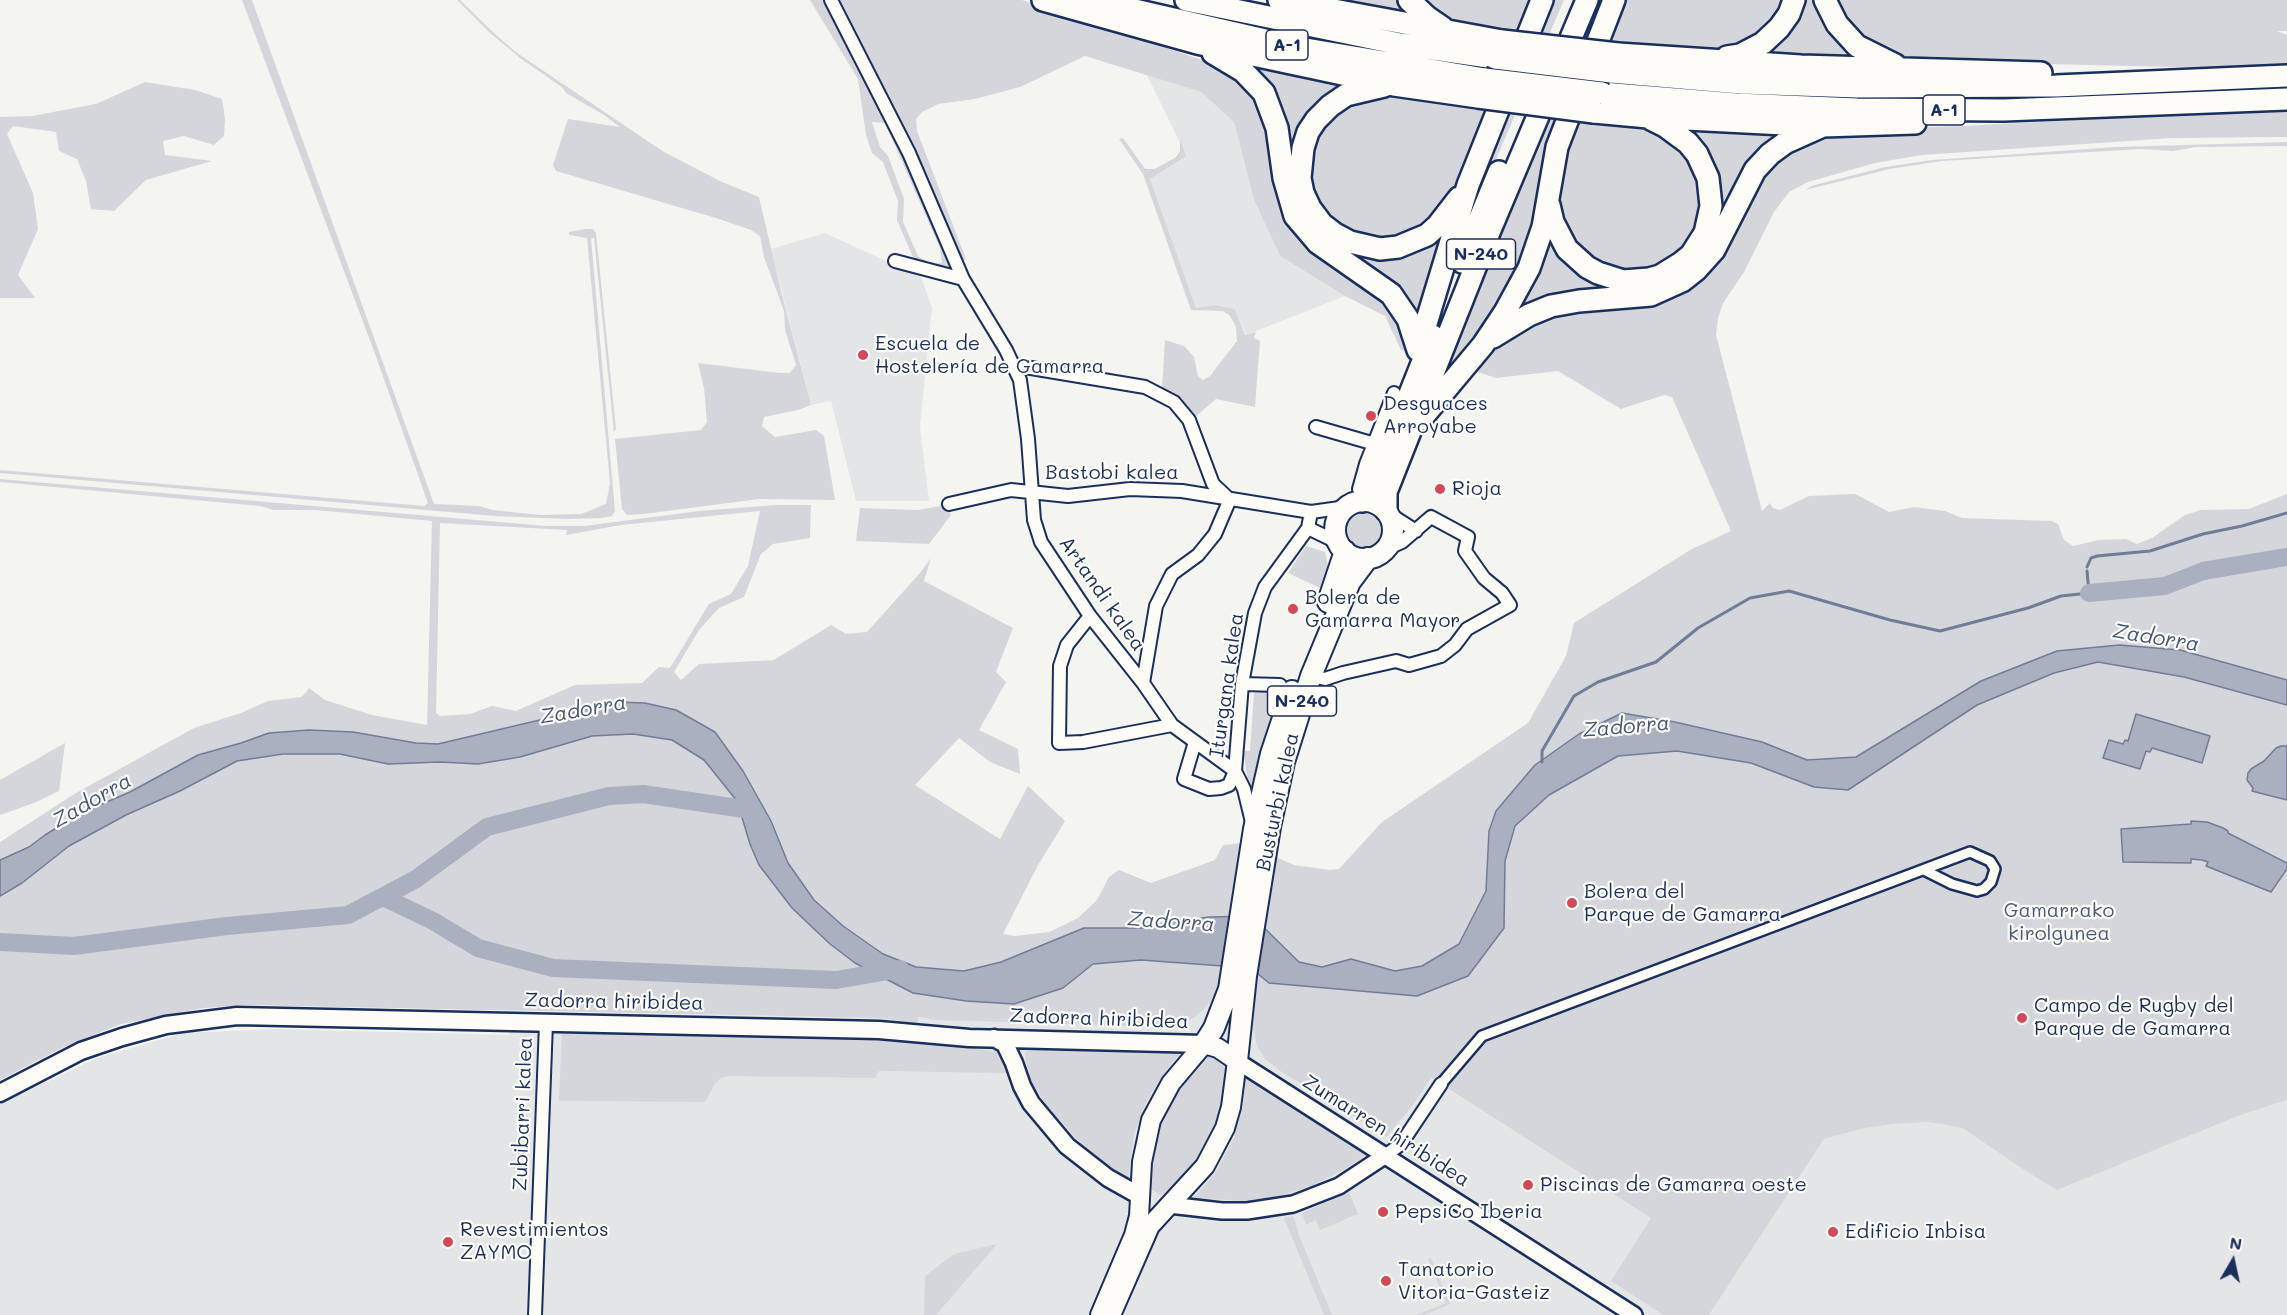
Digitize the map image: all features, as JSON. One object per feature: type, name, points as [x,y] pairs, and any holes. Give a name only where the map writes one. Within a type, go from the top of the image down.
[{"type":"highway","points":[[1043,0],[1197,43],[1394,85]]},
{"type":"highway","name":"A-1","points":[[1091,0],[1482,88]]},
{"type":"highway","name":"A-1","points":[[1186,0],[1389,42],[1498,50]]},
{"type":"highway","points":[[1278,0],[1449,32],[1498,50],[1614,63],[1711,60],[2076,74],[2143,81]]},
{"type":"highway","points":[[1409,0],[1426,17],[1449,32]]},
{"type":"highway","points":[[1403,389],[1418,350],[1468,185],[1542,0]]},
{"type":"highway","name":"N-240","points":[[1342,547],[1336,533],[1336,523],[1340,514],[1358,502],[1373,487],[1403,389],[1573,0]]},
{"type":"highway","name":"N-240","points":[[1376,554],[1390,542],[1393,532],[1392,522],[1387,512],[1386,492],[1490,230],[1587,0]]},
{"type":"highway","points":[[1409,434],[1483,345],[1505,312],[1529,268],[1537,248],[1548,203],[1557,147],[1614,0]]},
{"type":"highway","points":[[1711,60],[1740,55],[1763,43],[1779,28],[1794,0]]},
{"type":"highway","points":[[1826,0],[1837,24],[1857,46],[1904,69]]},
{"type":"highway","points":[[1197,43],[1243,71],[1264,93],[1277,128],[1284,178],[1296,216],[1318,243],[1391,294],[1408,319],[1418,350]]},
{"type":"highway","name":"A-1","points":[[1614,63],[1741,82],[1857,87],[2056,86],[2287,76]]},
{"type":"highway","points":[[1468,185],[1438,225],[1420,239],[1398,247],[1380,249],[1350,242],[1322,224],[1310,208],[1303,193],[1300,163],[1308,132],[1316,120],[1346,95],[1368,88],[1394,85],[1482,88],[1598,102],[1648,117],[1688,143],[1697,154],[1708,178],[1711,206],[1705,233],[1695,250],[1681,263],[1660,276],[1623,281],[1587,267],[1567,249],[1553,222],[1548,203]]},
{"type":"highway","name":"A-1","points":[[1598,102],[1857,109],[2004,110],[2287,99]]},
{"type":"highway","points":[[1648,117],[1823,126],[1974,119],[2004,110]]},
{"type":"highway","points":[[1483,345],[1529,315],[1551,306],[1578,301],[1651,295],[1682,281],[1696,270],[1714,249],[1755,170],[1770,154],[1785,143],[1823,126]]},
{"type":"highway","points":[[1358,502],[1375,503],[1387,512]]},
{"type":"highway","points":[[1342,547],[1360,558],[1376,554]]},
{"type":"highway","name":"Busturbi kalea","points":[[1258,855],[1254,829],[1274,744],[1287,705],[1334,588],[1342,547]]},
{"type":"highway","name":"Busturbi kalea","points":[[1236,1061],[1239,975],[1258,855],[1284,762],[1350,582],[1376,554]]},
{"type":"highway","name":"Busturbi kalea","points":[[1204,1044],[1239,975]]},
{"type":"main road","name":"Zadorra hiribidea","points":[[0,1093],[81,1052],[166,1025],[195,1020],[261,1017],[879,1030],[940,1036],[1204,1044],[1218,1048],[1236,1061]]},
{"type":"main road","points":[[994,1038],[1005,1044],[1031,1104],[1067,1146],[1108,1178],[1140,1196],[1169,1205]]},
{"type":"main road","points":[[1014,1063],[1021,1044],[1028,1039]]},
{"type":"main road","points":[[1100,1315],[1134,1235],[1139,1216],[1142,1162],[1151,1120],[1171,1083],[1204,1044]]},
{"type":"main road","points":[[1112,1315],[1145,1235],[1154,1220],[1199,1175],[1215,1151],[1231,1107],[1236,1061]]},
{"type":"street","name":"Artandi kalea","points":[[831,0],[909,153],[963,279],[1006,350],[1020,380],[1034,520],[1041,542],[1090,616],[1172,725],[1235,771]]},
{"type":"street","points":[[895,261],[963,279]]},
{"type":"street","points":[[1013,365],[1145,387],[1174,402],[1189,420],[1213,484],[1230,500],[1215,534],[1198,555],[1172,574],[1156,606],[1143,684]]},
{"type":"street","points":[[1358,502],[1366,464],[1403,389]]},
{"type":"street","points":[[1316,427],[1375,444]]},
{"type":"street","name":"Bastobi kalea","points":[[949,504],[1011,490],[1068,496],[1130,489],[1182,491],[1311,512],[1358,502]]},
{"type":"street","name":"Iturgana kalea","points":[[1235,771],[1242,684],[1255,613],[1265,587],[1308,528],[1311,512]]},
{"type":"street","points":[[1387,512],[1416,531]]},
{"type":"street","points":[[1315,677],[1325,679],[1396,661],[1409,665],[1442,656],[1455,645],[1467,629],[1510,605],[1502,593],[1484,578],[1465,551],[1468,537],[1431,517],[1402,542],[1376,554]]},
{"type":"street","points":[[1308,528],[1342,547]]},
{"type":"street","points":[[1090,616],[1067,645],[1060,666],[1059,744],[1083,742],[1172,725]]},
{"type":"street","points":[[1242,684],[1280,685]]},
{"type":"street","points":[[1195,742],[1184,779],[1209,789],[1221,788],[1228,785],[1235,771]]},
{"type":"street","points":[[1235,771],[1244,789],[1254,829]]},
{"type":"street","points":[[1169,1205],[1192,1209],[1238,1211],[1293,1204],[1339,1186],[1401,1144],[1441,1084],[1482,1036],[1970,852],[1990,861],[1995,869],[1991,882],[1977,891],[1952,884],[1924,870]]},
{"type":"street","name":"Zubibarri kalea","points":[[535,1315],[546,1023]]},
{"type":"street","name":"Zumarren hiribidea","points":[[1236,1061],[1634,1315]]},
{"type":"shaded area","points":[[1147,75],[1201,92],[1234,122],[1254,200],[1280,256],[1345,296],[1246,335],[1235,309],[1215,305],[1196,308],[1150,179],[1186,155]]},
{"type":"shaded area","name":"Escuela de Hostelería de Gamarra","points":[[825,233],[921,277],[932,308],[920,427],[929,501],[856,501],[831,401],[811,405],[771,249]]},
{"type":"shaded area","points":[[1223,965],[1258,974],[1251,1017],[1265,1059],[1280,1071],[1385,1137],[1411,1108],[1430,1078],[1652,1218],[1611,1281],[1663,1315],[0,1315],[0,1104],[97,1058],[183,1033],[272,1029],[510,1035],[502,1011],[879,1018],[917,1022],[918,1017],[954,1020],[1217,990]]},
{"type":"shaded area","points":[[2287,1100],[2287,1315],[1709,1315],[1824,1139],[1866,1128],[1894,1124],[1928,1122],[1947,1125],[1964,1129],[2018,1166],[2034,1174]]},
{"type":"green space","points":[[242,0],[252,0],[434,504],[479,506],[492,510],[540,515],[581,514],[606,504],[610,483],[587,238],[569,235],[569,232],[586,229],[593,229],[596,233],[616,429],[614,432],[594,238],[591,238],[615,511],[612,516],[568,519],[495,516],[0,473],[0,470],[424,506],[428,503],[374,351]]},
{"type":"green space","points":[[457,0],[460,0],[517,53],[664,152],[722,182],[759,197],[811,405],[764,417],[762,426],[775,437],[816,430],[824,436],[835,500],[759,499],[627,515],[622,509],[615,439],[701,430],[707,422],[704,388],[698,363],[780,373],[790,373],[796,365],[785,330],[784,311],[764,257],[760,236],[751,230],[716,218],[556,171],[553,165],[568,119],[620,127],[566,93],[563,88],[520,58],[489,32]]},
{"type":"green space","points":[[810,0],[825,0],[869,75],[954,268],[951,270],[915,262],[897,220],[898,201],[883,162],[872,153],[866,135],[858,79]],"holes":[[[872,122],[885,123],[940,248],[942,263],[931,264],[918,256],[903,222],[904,199],[888,156],[880,147]]]},
{"type":"green space","points":[[835,0],[1022,0],[1214,64],[1232,73],[1255,93],[1269,134],[1373,288],[1400,319],[1406,351],[1401,350],[1385,316],[1345,296],[1280,256],[1254,200],[1234,122],[1201,92],[1085,56],[1020,87],[975,99],[938,104],[922,112],[916,119],[917,131],[966,259],[960,263]]},
{"type":"green space","points":[[1314,0],[1404,0],[1416,19]]},
{"type":"green space","points":[[1418,0],[1535,0],[1521,34],[1483,29],[1452,21],[1431,12]]},
{"type":"green space","points":[[1548,0],[1564,0],[1451,265],[1470,195]]},
{"type":"green space","points":[[1593,0],[1607,0],[1517,285],[1447,376],[1444,374]]},
{"type":"green space","points":[[1624,0],[1787,0],[1774,23],[1744,44],[1719,51],[1606,44]]},
{"type":"green space","points":[[1799,0],[1821,0],[1866,61],[1752,57]]},
{"type":"green space","points":[[1833,0],[2287,0],[2287,31],[2277,31],[2287,35],[2287,66],[2215,68],[1901,59],[1862,42]]},
{"type":"green space","points":[[1242,62],[1354,84],[1328,99],[1313,114],[1299,145],[1295,164],[1296,181],[1302,204],[1313,223],[1335,242],[1356,252],[1376,255],[1394,253],[1415,247],[1431,239],[1450,223],[1419,332],[1407,305],[1394,289],[1357,261],[1315,235],[1304,221],[1294,203],[1290,187],[1280,119],[1272,99],[1259,80]]},
{"type":"green space","points":[[1611,81],[2287,84],[2287,90],[2092,99],[1891,103],[1611,87]]},
{"type":"green space","points":[[145,82],[195,90],[222,99],[225,118],[224,136],[214,145],[184,136],[163,141],[165,155],[212,161],[146,180],[114,211],[91,209],[86,181],[77,159],[59,151],[56,132],[13,126],[7,134],[33,193],[38,229],[18,275],[35,298],[0,298],[0,117],[32,116],[96,104]]},
{"type":"green space","points":[[1377,93],[1490,106],[1459,183],[1446,204],[1432,222],[1392,242],[1338,229],[1315,202],[1307,160],[1321,125],[1338,108]]},
{"type":"green space","points":[[2287,109],[2287,137],[2172,138],[1922,155],[1875,163],[1808,182],[1789,192],[1774,212],[1744,272],[1723,303],[1716,335],[1762,511],[1770,503],[1773,508],[1780,510],[1809,496],[1855,494],[1889,512],[1914,507],[1945,511],[1962,518],[2052,521],[2058,524],[2064,540],[2073,546],[2099,540],[2126,539],[2137,544],[2152,538],[2185,515],[2201,510],[2249,509],[2287,494],[2287,680],[2180,650],[2119,645],[1918,721],[1856,757],[1807,760],[1762,742],[1675,722],[1622,713],[1579,734],[1535,765],[1489,831],[1486,891],[1459,944],[1422,966],[1395,971],[1351,959],[1322,967],[1299,962],[1251,916],[1210,917],[1145,928],[1084,928],[1001,962],[964,971],[916,967],[883,954],[843,926],[814,900],[788,863],[771,821],[743,771],[715,733],[645,703],[616,702],[438,744],[416,743],[353,732],[309,730],[269,733],[198,755],[130,792],[81,813],[29,847],[0,861],[0,842],[76,793],[194,728],[241,713],[268,701],[302,697],[309,688],[325,700],[372,715],[427,725],[432,521],[316,510],[274,510],[260,506],[0,482],[0,479],[546,526],[584,526],[699,511],[775,505],[811,505],[810,538],[773,544],[761,554],[744,597],[719,608],[699,630],[674,672],[681,680],[699,664],[774,660],[831,625],[846,634],[867,632],[931,558],[924,581],[1013,628],[996,672],[1006,682],[979,730],[1018,749],[1020,774],[990,762],[959,738],[915,785],[1000,839],[1028,786],[1065,821],[1037,867],[1003,934],[1014,936],[1049,932],[1078,918],[1097,900],[1109,877],[1119,870],[1151,883],[1215,860],[1223,845],[1244,843],[1273,867],[1276,857],[1294,865],[1339,869],[1382,822],[1528,723],[1566,656],[1574,623],[1690,550],[1731,531],[1672,397],[1664,395],[1621,409],[1558,371],[1496,378],[1471,370],[1479,360],[1504,338],[1562,312],[1641,304],[1771,160],[1803,141],[1847,130]],"holes":[[[760,511],[748,566],[731,594],[709,604],[670,668],[659,667],[642,683],[575,685],[516,711],[492,706],[470,714],[440,716],[436,713],[440,523],[567,530],[566,535],[621,525]]]},
{"type":"green space","points":[[1573,117],[1640,126],[1657,132],[1674,142],[1697,171],[1702,214],[1687,248],[1670,261],[1638,274],[1594,263],[1569,241],[1556,203]]},
{"type":"green space","points":[[1676,126],[1792,131],[1755,160],[1712,241],[1684,274],[1666,285],[1648,290],[1560,299],[1513,316],[1527,294],[1538,269],[1549,231],[1575,266],[1590,276],[1622,286],[1638,285],[1668,276],[1682,268],[1695,256],[1715,219],[1716,185],[1704,154],[1692,138]]},
{"type":"green space","points":[[1123,138],[1145,169],[1155,169],[1176,157],[1180,151],[1180,139],[1186,156],[1150,179],[1196,308],[1215,305],[1235,309],[1245,335],[1256,332],[1254,338],[1260,341],[1255,407],[1216,399],[1194,418],[1177,398],[1162,389],[1165,340],[1184,346],[1194,357],[1198,376],[1203,380],[1210,376],[1237,341],[1236,327],[1230,316],[1223,311],[1191,310],[1143,174],[1119,139]]},
{"type":"green space","points":[[2287,142],[2287,146],[2196,147],[2173,151],[2140,149],[1942,161],[1890,169],[1805,190],[1811,186],[1885,167],[1932,160],[2116,147]]},
{"type":"green space","points":[[946,505],[951,515],[929,544],[856,541],[860,508],[918,510]]},
{"type":"green space","points":[[1364,510],[1371,511],[1377,516],[1382,522],[1382,536],[1377,542],[1371,547],[1364,548],[1357,547],[1351,542],[1346,536],[1345,529],[1346,522],[1351,516],[1357,511]]},
{"type":"green space","points":[[1306,546],[1325,552],[1328,566],[1320,588],[1288,573]]},
{"type":"green space","name":"Gamarrako kirolgunea","points":[[2098,662],[2184,677],[2287,705],[2287,1100],[2235,1117],[2057,1190],[1964,1129],[1947,1125],[1928,1122],[1894,1124],[1866,1128],[1824,1139],[1709,1315],[1663,1315],[1611,1281],[1651,1218],[1431,1078],[1411,1108],[1386,1137],[1280,1071],[1265,1059],[1257,1046],[1251,1017],[1258,974],[1270,983],[1417,996],[1504,928],[1505,861],[1514,826],[1549,795],[1618,756],[1677,751],[1751,763],[1814,787],[1848,790],[1977,705],[2054,673]]},
{"type":"green space","points":[[1285,687],[1272,718],[1251,798],[1243,751],[1250,751],[1254,693]]},
{"type":"green space","points":[[633,734],[672,740],[704,760],[737,801],[759,865],[792,908],[913,993],[1063,988],[1093,964],[1141,960],[1223,965],[1217,990],[1207,1006],[1195,1017],[1184,1023],[1168,1027],[937,1020],[919,1017],[917,1023],[879,1018],[242,1005],[204,1008],[121,1024],[62,1048],[0,1080],[0,896],[22,883],[69,846],[126,815],[180,791],[237,761],[283,754],[340,754],[388,764],[440,762],[478,764],[520,757],[592,736]]},
{"type":"green space","points":[[65,743],[59,791],[0,815],[0,780]]},
{"type":"green space","points":[[562,1031],[876,1038],[974,1044],[974,1048],[997,1052],[1007,1069],[1006,1073],[879,1071],[875,1078],[728,1076],[721,1078],[714,1085],[705,1102],[559,1101]]},
{"type":"green space","points":[[1030,1047],[1185,1048],[1166,1070],[1146,1102],[1134,1134],[1128,1179],[1084,1147],[1046,1105],[1030,1079],[1025,1053]]},
{"type":"green space","points":[[1213,1055],[1228,1065],[1221,1117],[1203,1157],[1171,1193],[1159,1195],[1149,1187],[1152,1143],[1168,1101],[1199,1062]]},
{"type":"green space","points":[[1246,1073],[1367,1154],[1345,1169],[1314,1185],[1280,1196],[1245,1201],[1194,1198],[1216,1172],[1234,1138],[1243,1106]]},
{"type":"green space","points":[[1349,1192],[1358,1214],[1320,1230],[1316,1220],[1306,1225],[1302,1213]]},
{"type":"green space","points":[[1293,1216],[1332,1315],[1324,1315],[1284,1218]]},
{"type":"green space","points":[[997,1244],[936,1315],[924,1315],[925,1276],[954,1254]]},
{"type":"green space","points":[[1431,1258],[1450,1304],[1424,1315],[1416,1315],[1446,1303],[1428,1259]]},
{"type":"water","name":"Zadorra","points":[[2119,645],[2180,650],[2287,680],[2287,705],[2184,677],[2098,662],[2054,673],[1977,705],[1848,790],[1814,787],[1751,763],[1677,751],[1618,756],[1549,795],[1515,826],[1505,861],[1504,928],[1468,976],[1417,996],[1269,983],[1258,974],[1223,966],[1141,960],[1093,964],[1063,988],[1014,1004],[966,1001],[913,993],[855,963],[830,944],[792,908],[759,865],[737,801],[704,760],[672,740],[633,734],[592,736],[520,757],[478,764],[440,762],[388,764],[340,754],[283,754],[237,761],[180,791],[126,815],[69,846],[22,883],[0,896],[0,860],[29,847],[81,813],[130,792],[198,755],[269,733],[309,730],[353,732],[416,743],[438,744],[616,702],[645,703],[676,710],[715,732],[743,771],[771,821],[788,863],[814,900],[843,926],[883,954],[916,967],[964,971],[1001,962],[1084,928],[1145,928],[1210,917],[1252,916],[1299,962],[1322,967],[1351,959],[1395,971],[1422,966],[1459,944],[1486,891],[1489,831],[1496,811],[1535,765],[1579,734],[1622,713],[1675,722],[1762,742],[1807,760],[1856,757],[1981,681],[2057,651]]},
{"type":"water","points":[[2136,714],[2210,736],[2202,763],[2152,748],[2150,752],[2146,751],[2140,769],[2103,758],[2109,740],[2123,744],[2125,740],[2128,741]]},
{"type":"water","points":[[2281,746],[2287,746],[2287,800],[2252,791],[2253,788],[2247,780],[2251,769]]},
{"type":"water","points":[[2191,821],[2207,822],[2223,828],[2228,833],[2287,863],[2287,869],[2271,892],[2206,866],[2208,862],[2202,860],[2191,859],[2191,863],[2123,862],[2121,829],[2191,824]]},
{"type":"waterway","points":[[2087,567],[2091,558],[2097,556],[2150,551],[2203,534],[2287,513]]},
{"type":"waterway","points":[[2089,593],[2165,586],[2203,571],[2287,557]]},
{"type":"waterway","points":[[1542,762],[1542,751],[1574,696],[1598,682],[1656,662],[1698,628],[1750,598],[1789,591],[1890,620],[1940,631],[2028,608],[2061,596],[2089,593],[2087,571]]},
{"type":"waterway","points":[[0,942],[74,946],[227,926],[348,915],[416,879],[487,827],[609,796],[643,794],[751,810]]},
{"type":"waterway","points":[[383,897],[433,921],[478,948],[553,968],[836,980],[900,969]]},
{"type":"place","name":"Escuela de Hostelería de Gamarra","points":[[863,355]]},
{"type":"place","name":"Desguaces Arroyabe","points":[[1371,416]]},
{"type":"place","name":"Rioja","points":[[1440,489]]},
{"type":"place","name":"Bolera de Gamarra Mayor","points":[[1293,609]]},
{"type":"place","name":"Bolera del Parque de Gamarra","points":[[1572,903]]},
{"type":"place","name":"Campo de Rugby del Parque de Gamarra","points":[[2022,1018]]},
{"type":"place","name":"Piscinas de Gamarra oeste","points":[[1528,1185]]},
{"type":"place","name":"PepsiCo Iberia","points":[[1383,1212]]},
{"type":"place","name":"Edificio Inbisa","points":[[1833,1232]]},
{"type":"place","name":"Revestimientos ZAYMO","points":[[448,1242]]},
{"type":"place","name":"Tanatorio Vitoria-Gasteiz","points":[[1386,1281]]}]
